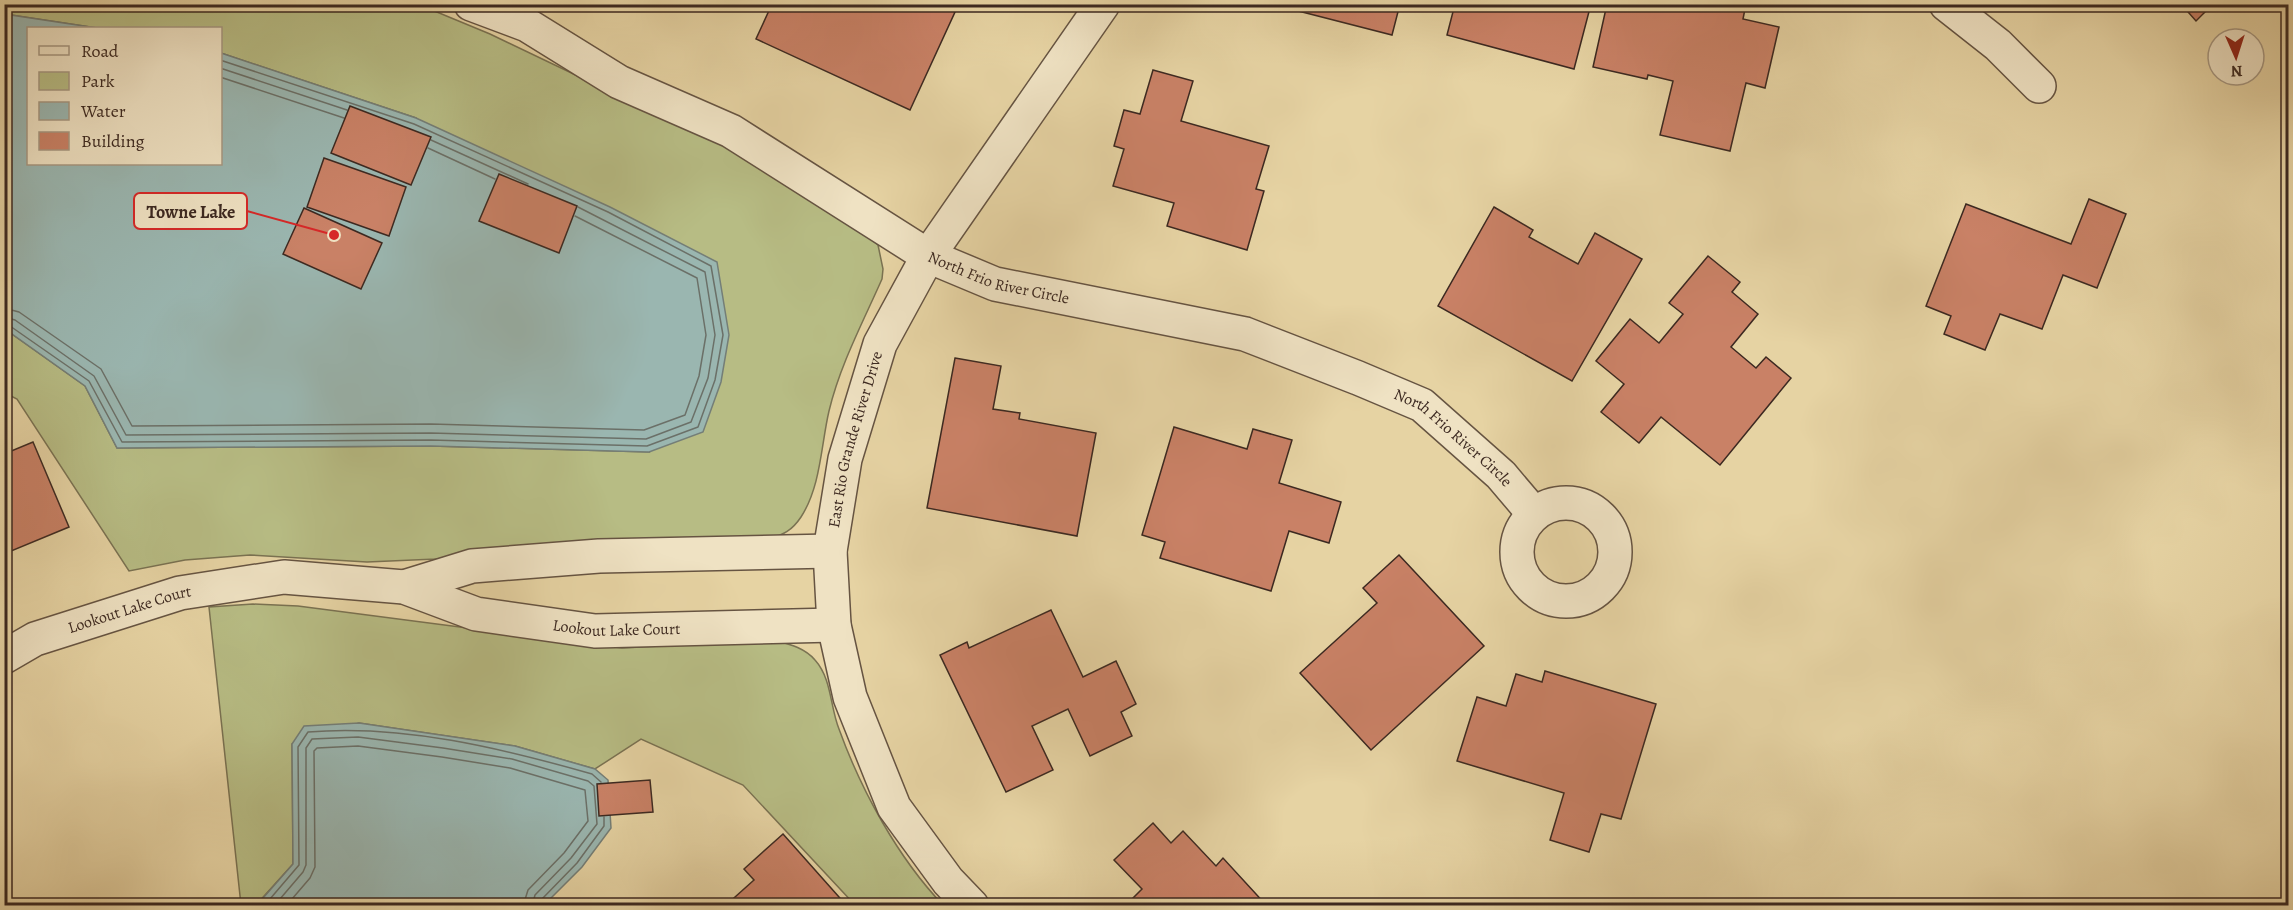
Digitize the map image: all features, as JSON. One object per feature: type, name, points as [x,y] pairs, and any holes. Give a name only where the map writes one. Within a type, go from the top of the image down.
[{"type":"street","name":"North Frio River Circle","points":[[471,4],[527,25],[619,81],[731,131],[927,256],[995,284],[1245,334],[1422,405],[1501,475],[1534,514]]},
{"type":"street","name":"East Rio Grande River Drive","points":[[972,906],[948,881],[894,807],[850,698],[834,626],[830,551],[845,459],[880,344],[927,256],[1103,4]]},
{"type":"street","points":[[1946,4],[1998,45],[2039,86]]},
{"type":"street","name":"Lookout Lake Court","points":[[404,587],[472,566],[599,556],[830,551]]},
{"type":"street","name":"Lookout Lake Court","points":[[4,657],[34,639],[180,592],[284,577],[404,587],[476,614],[595,631],[834,626]]},
{"type":"green space","points":[[4,5],[420,5],[490,34],[722,145],[855,225],[878,245],[883,269],[882,279],[839,377],[829,411],[817,479],[801,517],[788,531],[760,543],[528,549],[436,559],[367,562],[250,555],[185,560],[129,571],[17,399],[5,393],[5,341],[9,332],[85,386],[117,448],[431,446],[649,452],[416,118],[222,53],[222,27],[90,27],[5,14]]},
{"type":"green space","points":[[253,604],[298,606],[622,648],[775,640],[796,647],[815,660],[825,676],[836,720],[848,752],[882,822],[911,866],[943,905],[855,905],[743,785],[641,739],[595,769],[515,746],[359,723],[292,744],[293,864],[256,905],[241,905],[209,607]]},
{"type":"water","points":[[4,14],[90,27],[27,27],[27,165],[222,165],[222,53],[416,118],[610,207],[717,262],[729,335],[721,382],[703,432],[649,452],[431,446],[117,448],[85,386],[5,329]]},
{"type":"water","points":[[359,723],[515,746],[595,769],[608,780],[611,828],[582,867],[544,905],[256,906],[293,864],[292,744],[304,726]]},
{"type":"building","points":[[772,4],[938,4],[955,12],[910,110],[756,39]]},
{"type":"building","points":[[1271,4],[1400,4],[1392,35]]},
{"type":"building","points":[[1455,4],[1591,4],[1574,69],[1447,35]]},
{"type":"building","points":[[1607,4],[1746,4],[1743,19],[1779,27],[1765,88],[1746,83],[1730,151],[1660,135],[1673,81],[1648,75],[1647,79],[1593,67]]},
{"type":"building","points":[[2181,4],[2213,4],[2196,21]]},
{"type":"building","points":[[1153,70],[1193,81],[1181,121],[1269,146],[1256,189],[1264,191],[1247,250],[1167,226],[1174,203],[1113,186],[1124,149],[1114,146],[1124,110],[1140,114]]},
{"type":"building","points":[[350,106],[431,137],[411,185],[331,153]]},
{"type":"building","points":[[324,158],[406,187],[389,236],[307,207]]},
{"type":"building","points":[[499,174],[577,206],[559,253],[479,221]]},
{"type":"building","points":[[2089,199],[2126,214],[2097,288],[2063,275],[2042,329],[2000,314],[1985,350],[1944,334],[1951,316],[1926,306],[1966,204],[2071,244]]},
{"type":"building","points":[[1494,207],[1533,230],[1529,237],[1578,264],[1595,233],[1642,259],[1572,381],[1438,306]]},
{"type":"building","points":[[304,208],[382,243],[361,289],[283,254]]},
{"type":"building","points":[[1708,256],[1740,282],[1732,292],[1758,314],[1731,347],[1756,368],[1766,357],[1791,378],[1720,465],[1661,417],[1639,443],[1601,412],[1624,384],[1596,361],[1630,319],[1659,343],[1683,314],[1669,303]]},
{"type":"building","points":[[955,358],[1001,366],[993,409],[1020,413],[1019,419],[1096,433],[1077,536],[927,508]]},
{"type":"building","points":[[1174,427],[1247,449],[1253,429],[1292,440],[1279,483],[1341,502],[1329,543],[1289,531],[1271,591],[1160,558],[1165,542],[1142,535]]},
{"type":"building","points":[[33,442],[69,527],[4,554],[4,454]]},
{"type":"building","points":[[1399,555],[1484,646],[1371,750],[1300,673],[1377,603],[1363,588]]},
{"type":"building","points":[[1051,610],[1083,677],[1116,661],[1136,704],[1121,712],[1132,736],[1090,756],[1068,709],[1032,726],[1053,770],[1006,792],[940,655],[967,642],[969,648]]},
{"type":"building","points":[[1545,671],[1656,704],[1621,819],[1601,814],[1589,852],[1550,840],[1564,793],[1457,761],[1477,697],[1506,706],[1516,674],[1542,682]]},
{"type":"building","points":[[650,780],[653,812],[599,816],[597,784]]},
{"type":"building","points":[[1153,823],[1171,843],[1183,831],[1216,866],[1223,858],[1267,906],[1125,906],[1142,889],[1114,860]]},
{"type":"building","points":[[783,834],[847,906],[725,906],[754,880],[744,869]]},
{"type":"place","name":"Towne Lake","points":[[334,235]]}]
